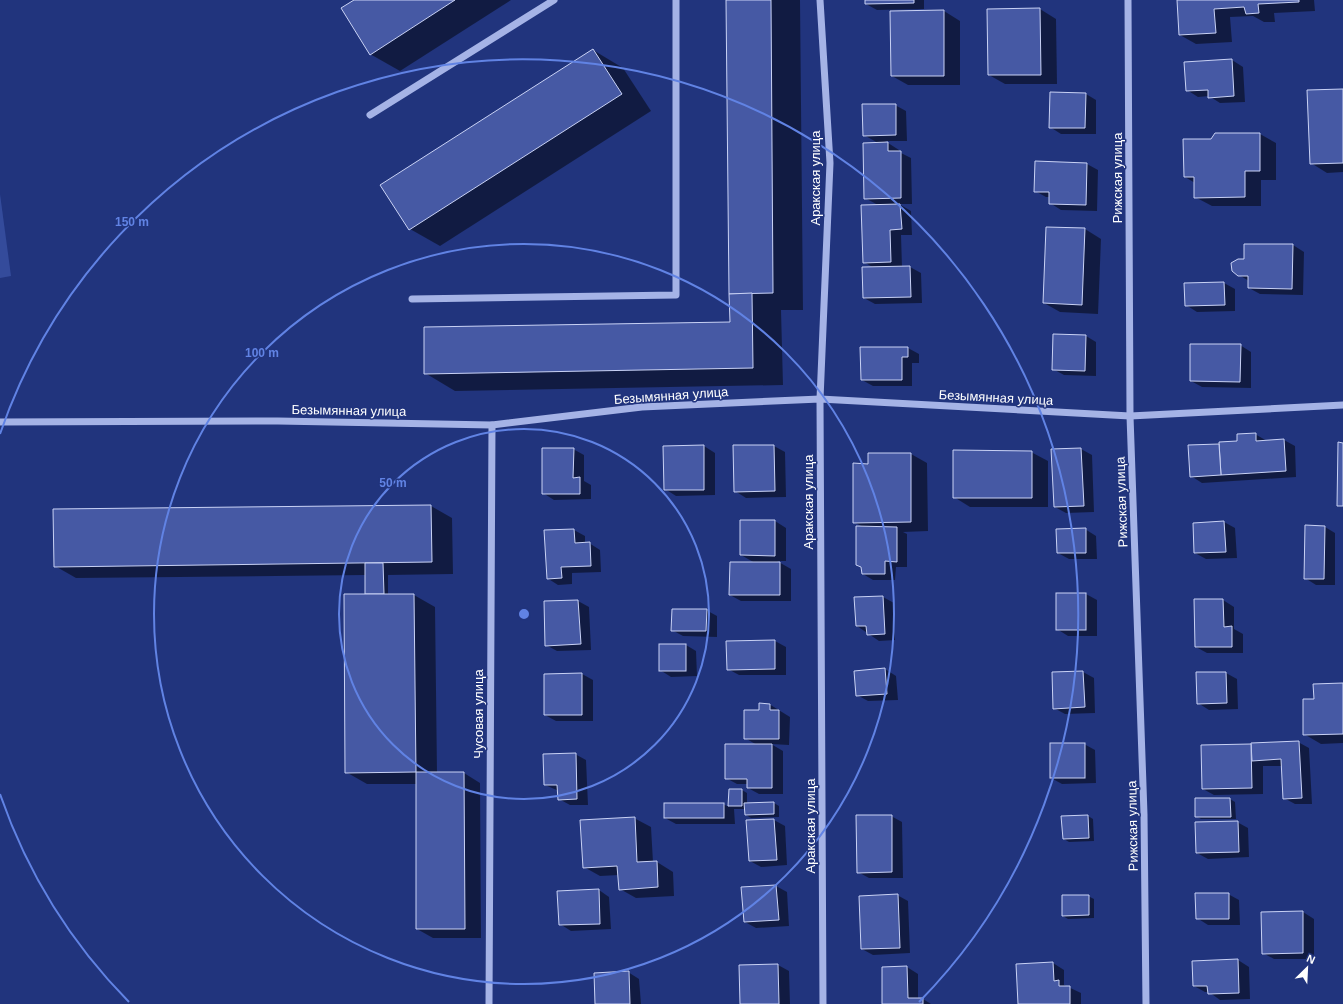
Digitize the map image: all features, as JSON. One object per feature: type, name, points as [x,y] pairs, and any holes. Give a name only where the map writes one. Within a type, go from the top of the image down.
[{"type":"street","points":[[370,115],[554,0]]},
{"type":"street","points":[[412,299],[676,295],[676,0]]},
{"type":"street","name":"Аракская улица","points":[[820,0],[830,163],[820,399],[823,1004]]},
{"type":"street","name":"Рижская улица","points":[[1128,0],[1130,416],[1144,814],[1146,1004]]},
{"type":"street","name":"Безымянная улица","points":[[0,422],[278,421],[492,425],[642,407],[820,399],[1130,416],[1343,406]]},
{"type":"street","name":"Чусовая улица","points":[[489,1004],[492,425]]},
{"type":"shaded area","points":[[0,194],[11,276],[0,278]]},
{"type":"building","points":[[354,0],[455,0],[370,55],[341,8]]},
{"type":"building","points":[[726,0],[771,0],[773,293],[729,294]]},
{"type":"building","points":[[865,0],[914,0],[914,3],[865,4]]},
{"type":"building","points":[[1177,0],[1299,0],[1299,2],[1258,4],[1259,13],[1246,14],[1244,7],[1214,9],[1216,33],[1179,35]]},
{"type":"building","points":[[1040,8],[1041,75],[988,75],[987,9]]},
{"type":"building","points":[[944,10],[944,76],[891,76],[890,11]]},
{"type":"building","points":[[593,49],[622,94],[409,230],[380,185]]},
{"type":"building","points":[[1232,59],[1234,96],[1208,98],[1208,90],[1186,91],[1184,62]]},
{"type":"building","points":[[1343,89],[1343,163],[1310,164],[1307,90]]},
{"type":"building","points":[[1050,92],[1086,93],[1085,128],[1049,128]]},
{"type":"building","points":[[862,104],[896,104],[896,135],[863,136]]},
{"type":"building","points":[[1215,133],[1260,133],[1260,171],[1245,171],[1245,197],[1194,198],[1194,177],[1184,177],[1183,139],[1211,139]]},
{"type":"building","points":[[888,142],[888,151],[901,151],[901,198],[864,199],[863,143]]},
{"type":"building","points":[[1035,161],[1087,163],[1086,205],[1049,204],[1049,192],[1034,192]]},
{"type":"building","points":[[900,204],[902,229],[890,230],[891,262],[863,263],[861,205]]},
{"type":"building","points":[[1046,227],[1085,228],[1082,305],[1043,303]]},
{"type":"building","points":[[1244,244],[1293,244],[1292,289],[1248,288],[1248,276],[1238,276],[1232,271],[1231,263],[1238,259],[1244,259]]},
{"type":"building","points":[[910,266],[911,297],[863,298],[862,267]]},
{"type":"building","points":[[1224,282],[1225,305],[1185,306],[1184,283]]},
{"type":"building","points":[[752,293],[753,368],[424,374],[424,327],[730,322],[729,294]]},
{"type":"building","points":[[1053,334],[1086,335],[1085,371],[1052,370]]},
{"type":"building","points":[[1190,344],[1241,344],[1240,382],[1190,381]]},
{"type":"building","points":[[860,347],[908,347],[908,357],[902,357],[902,380],[861,380]]},
{"type":"building","points":[[1256,433],[1256,441],[1284,439],[1286,471],[1221,475],[1219,442],[1237,441],[1237,434]]},
{"type":"building","points":[[1338,442],[1343,443],[1343,506],[1337,506]]},
{"type":"building","points":[[1219,444],[1221,475],[1190,477],[1188,445]]},
{"type":"building","points":[[704,445],[704,490],[664,490],[663,446]]},
{"type":"building","points":[[733,445],[774,445],[775,491],[734,492]]},
{"type":"building","points":[[542,448],[574,448],[573,478],[580,477],[580,494],[542,494]]},
{"type":"building","points":[[1081,448],[1084,506],[1054,507],[1051,449]]},
{"type":"building","points":[[953,450],[1032,451],[1032,498],[953,498]]},
{"type":"building","points":[[868,453],[911,453],[911,522],[853,523],[853,463],[868,464]]},
{"type":"building","points":[[431,505],[432,562],[54,567],[53,509]]},
{"type":"building","points":[[740,520],[775,520],[775,556],[740,555]]},
{"type":"building","points":[[1224,521],[1226,552],[1194,553],[1193,523]]},
{"type":"building","points":[[1305,525],[1325,526],[1324,579],[1304,579]]},
{"type":"building","points":[[856,526],[897,527],[897,562],[885,561],[885,574],[862,574],[861,567],[856,565]]},
{"type":"building","points":[[1086,528],[1086,553],[1057,553],[1056,529]]},
{"type":"building","points":[[574,529],[575,543],[590,542],[591,566],[561,567],[562,578],[547,579],[544,530]]},
{"type":"building","points":[[730,562],[780,562],[780,595],[729,595]]},
{"type":"building","points":[[365,563],[383,563],[384,594],[365,594]]},
{"type":"building","points":[[1056,593],[1086,593],[1086,630],[1056,630]]},
{"type":"building","points":[[344,594],[414,594],[416,772],[345,773]]},
{"type":"building","points":[[883,596],[885,634],[867,635],[866,626],[856,626],[854,597]]},
{"type":"building","points":[[1194,599],[1223,599],[1224,627],[1232,626],[1232,647],[1195,647]]},
{"type":"building","points":[[578,600],[581,644],[545,646],[544,601]]},
{"type":"building","points":[[672,609],[707,609],[706,631],[671,631]]},
{"type":"building","points":[[775,640],[775,669],[727,670],[726,641]]},
{"type":"building","points":[[659,644],[686,644],[686,671],[659,671]]},
{"type":"building","points":[[885,668],[887,694],[856,696],[854,671]]},
{"type":"building","points":[[1083,671],[1085,707],[1053,709],[1052,672]]},
{"type":"building","points":[[1196,672],[1226,672],[1227,703],[1197,704]]},
{"type":"building","points":[[582,673],[582,715],[544,715],[544,674]]},
{"type":"building","points":[[1343,683],[1343,734],[1303,735],[1303,699],[1314,699],[1313,684]]},
{"type":"building","points":[[759,703],[770,704],[770,710],[779,710],[779,739],[744,739],[744,710],[759,710]]},
{"type":"building","points":[[1299,741],[1302,798],[1283,799],[1281,759],[1252,761],[1251,743]]},
{"type":"building","points":[[1050,743],[1085,743],[1085,778],[1050,778]]},
{"type":"building","points":[[725,744],[772,744],[772,788],[747,788],[747,779],[725,779]]},
{"type":"building","points":[[1251,744],[1252,788],[1202,789],[1201,745]]},
{"type":"building","points":[[576,753],[577,799],[558,800],[557,785],[544,785],[543,754]]},
{"type":"building","points":[[416,772],[464,772],[465,929],[416,929]]},
{"type":"building","points":[[729,789],[742,789],[742,806],[728,806]]},
{"type":"building","points":[[1195,798],[1230,798],[1231,817],[1195,817]]},
{"type":"building","points":[[774,802],[774,814],[745,815],[744,803]]},
{"type":"building","points":[[664,803],[724,803],[724,818],[664,818]]},
{"type":"building","points":[[856,815],[892,815],[892,872],[857,873]]},
{"type":"building","points":[[1088,815],[1089,838],[1063,839],[1061,816]]},
{"type":"building","points":[[635,817],[637,862],[657,861],[658,887],[619,890],[617,866],[583,868],[580,820]]},
{"type":"building","points":[[774,819],[777,860],[749,861],[746,820]]},
{"type":"building","points":[[1238,821],[1239,852],[1196,853],[1195,822]]},
{"type":"building","points":[[776,885],[779,920],[744,922],[741,887]]},
{"type":"building","points":[[599,889],[600,924],[559,925],[557,891]]},
{"type":"building","points":[[1195,893],[1229,893],[1229,919],[1196,919]]},
{"type":"building","points":[[898,894],[900,948],[861,949],[859,896]]},
{"type":"building","points":[[1062,895],[1089,895],[1089,915],[1062,916]]},
{"type":"building","points":[[1303,911],[1303,953],[1262,954],[1261,912]]},
{"type":"building","points":[[1238,959],[1239,993],[1208,994],[1207,986],[1193,986],[1192,961]]},
{"type":"building","points":[[1053,962],[1054,981],[1059,980],[1059,986],[1070,986],[1070,1004],[1018,1004],[1016,964]]},
{"type":"building","points":[[778,964],[779,1004],[740,1004],[739,965]]},
{"type":"building","points":[[907,966],[908,998],[923,998],[923,1004],[882,1004],[882,967]]},
{"type":"building","points":[[629,971],[630,1004],[595,1004],[594,973]]}]
